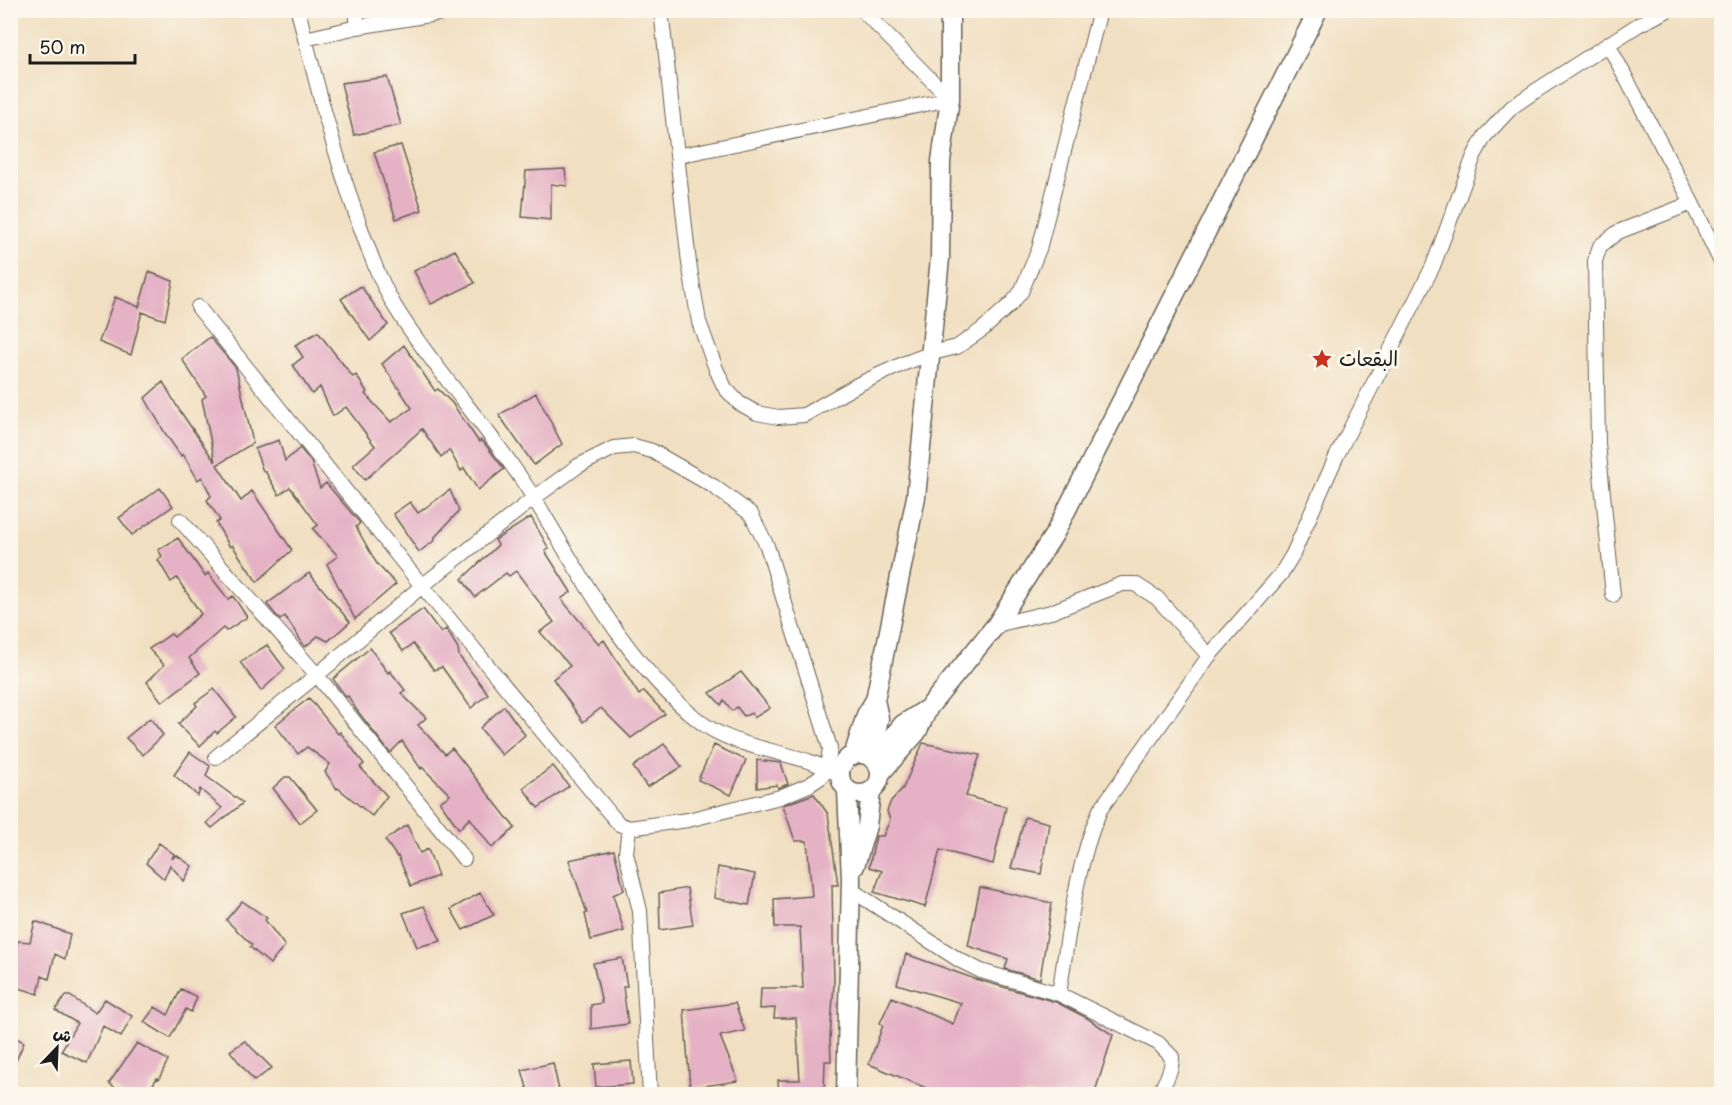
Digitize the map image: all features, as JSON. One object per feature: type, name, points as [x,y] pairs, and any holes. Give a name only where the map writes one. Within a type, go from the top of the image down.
[{"type":"street","points":[[298,10],[327,125],[346,187],[373,261],[393,303],[412,333],[492,436],[534,498],[597,604],[639,662],[676,701],[700,722],[720,734],[743,743],[809,761],[838,777],[859,795],[871,792]]},
{"type":"street","points":[[357,10],[357,27]]},
{"type":"street","points":[[305,39],[357,27],[460,10]]},
{"type":"street","points":[[661,10],[689,263],[699,322],[725,388],[739,403],[757,413],[778,417],[804,415],[859,384],[932,353],[957,347],[983,329],[1011,304],[1025,284],[1039,249],[1100,10]]},
{"type":"street","points":[[862,10],[950,99]]},
{"type":"street","points":[[850,884],[867,826],[871,792],[879,782],[875,764],[879,718],[876,699],[916,497],[940,258],[941,161],[950,99],[950,10]]},
{"type":"street","points":[[875,764],[903,724],[929,707],[996,625],[1055,533],[1318,10]]},
{"type":"street","points":[[1059,994],[1075,894],[1091,830],[1100,810],[1209,656],[1281,574],[1293,554],[1337,455],[1433,266],[1474,156],[1485,136],[1512,107],[1638,25],[1668,10]]},
{"type":"street","points":[[1608,45],[1722,264]]},
{"type":"street","points":[[677,156],[950,99]]},
{"type":"street","points":[[1613,595],[1598,444],[1595,261],[1600,246],[1618,232],[1692,203]]},
{"type":"street","points":[[198,308],[422,586],[619,824],[629,828],[688,820],[780,796],[809,785],[821,777],[838,777]]},
{"type":"street","points":[[216,757],[422,586],[578,466],[614,448],[634,446],[666,458],[713,486],[746,510],[758,525],[767,546],[825,730],[838,777],[850,884],[846,1095]]},
{"type":"street","points":[[180,520],[317,675],[464,859]]},
{"type":"street","points":[[996,625],[1051,612],[1122,584],[1135,584],[1157,598],[1209,656]]},
{"type":"street","points":[[853,756],[866,715],[876,699]]},
{"type":"street","points":[[838,777],[845,761],[853,756],[862,754],[875,764]]},
{"type":"street","points":[[629,828],[626,853],[640,911],[650,1095]]},
{"type":"street","points":[[850,884],[973,968],[1059,994],[1158,1043],[1168,1051],[1172,1058],[1172,1065],[1159,1095]]},
{"type":"building","points":[[387,77],[401,125],[354,135],[341,83]]},
{"type":"building","points":[[401,145],[422,210],[396,219],[374,152]]},
{"type":"building","points":[[565,169],[567,186],[551,184],[551,220],[522,217],[526,171]]},
{"type":"building","points":[[455,250],[475,283],[431,304],[414,271]]},
{"type":"building","points":[[149,272],[173,281],[165,320],[142,312],[131,355],[99,342],[115,297],[139,307]]},
{"type":"building","points":[[361,286],[388,325],[370,341],[341,299]]},
{"type":"building","points":[[318,332],[353,377],[356,375],[367,392],[365,394],[391,422],[412,408],[382,364],[404,345],[435,391],[438,389],[452,403],[479,442],[481,440],[485,444],[504,469],[478,490],[464,468],[461,471],[449,450],[441,457],[422,429],[365,480],[353,465],[375,446],[346,407],[333,416],[320,387],[312,394],[293,365],[303,357],[295,345]]},
{"type":"building","points":[[210,337],[236,368],[253,443],[217,465],[241,501],[252,491],[292,550],[257,582],[232,545],[230,547],[216,523],[220,520],[207,500],[211,496],[202,477],[198,480],[183,454],[181,456],[165,433],[145,398],[163,382],[215,462],[202,399],[206,396],[182,359]]},
{"type":"building","points":[[536,393],[562,444],[534,465],[499,415]]},
{"type":"building","points":[[279,440],[285,461],[300,448],[311,462],[320,488],[326,483],[360,523],[356,527],[377,564],[396,584],[355,619],[327,564],[338,556],[313,529],[318,525],[290,487],[279,495],[263,471],[255,449]]},
{"type":"building","points":[[160,488],[173,506],[132,535],[119,518]]},
{"type":"building","points":[[450,490],[459,511],[434,538],[435,540],[419,552],[393,514],[410,502],[418,513]]},
{"type":"building","points":[[531,517],[549,549],[545,551],[571,592],[561,599],[599,644],[604,640],[639,695],[644,691],[665,714],[631,738],[601,708],[583,722],[553,679],[570,666],[540,632],[554,622],[516,571],[509,576],[506,573],[475,597],[462,579],[498,545],[495,540]]},
{"type":"building","points":[[178,538],[205,576],[208,573],[228,599],[233,596],[247,617],[226,631],[223,628],[189,658],[200,673],[162,702],[147,682],[164,665],[149,649],[171,634],[174,637],[201,614],[177,578],[171,582],[158,560],[162,556],[158,550]]},
{"type":"building","points":[[309,573],[350,622],[328,641],[318,636],[305,647],[285,616],[280,620],[267,604]]},
{"type":"building","points":[[423,609],[441,633],[446,629],[458,648],[459,656],[488,694],[471,708],[442,667],[434,670],[413,644],[403,651],[389,633]]},
{"type":"building","points":[[267,645],[285,669],[261,691],[240,662]]},
{"type":"building","points":[[370,648],[388,673],[390,671],[405,690],[401,693],[426,718],[418,725],[445,754],[452,748],[515,828],[492,848],[470,818],[459,829],[440,802],[450,795],[422,767],[421,769],[402,741],[390,753],[333,679]]},
{"type":"building","points":[[741,672],[770,708],[754,718],[752,713],[744,716],[737,707],[732,711],[724,700],[721,705],[710,693]]},
{"type":"building","points":[[214,689],[236,717],[217,733],[215,731],[200,746],[178,724],[197,706],[195,703]]},
{"type":"building","points":[[309,698],[338,734],[340,732],[364,764],[360,767],[387,796],[372,816],[337,789],[325,772],[330,764],[307,747],[298,754],[275,725]]},
{"type":"building","points":[[504,706],[525,735],[502,755],[480,728]]},
{"type":"building","points":[[150,718],[163,735],[143,755],[126,738]]},
{"type":"building","points":[[923,743],[980,755],[966,796],[1006,807],[993,864],[940,850],[925,907],[874,892],[882,871],[869,867],[876,836],[883,836],[890,820],[887,811],[891,801],[903,788]]},
{"type":"building","points":[[664,744],[682,767],[647,787],[633,767]]},
{"type":"building","points":[[714,745],[746,760],[731,795],[698,780]]},
{"type":"building","points":[[190,752],[210,766],[206,776],[243,803],[212,828],[207,823],[222,808],[200,789],[198,796],[174,775]]},
{"type":"building","points":[[757,760],[781,763],[788,784],[778,788],[777,785],[757,788]]},
{"type":"building","points":[[553,766],[569,786],[538,808],[523,788]]},
{"type":"building","points":[[285,777],[290,777],[317,810],[300,823],[273,788]]},
{"type":"building","points":[[814,794],[828,814],[838,885],[832,885],[834,984],[830,1038],[831,1061],[825,1061],[824,1095],[779,1095],[778,1080],[800,1080],[796,1018],[774,1018],[775,1008],[760,1009],[761,988],[803,988],[800,927],[775,927],[774,899],[812,896],[807,841],[795,841],[783,805]]},
{"type":"building","points":[[1025,817],[1049,823],[1041,874],[1011,868]]},
{"type":"building","points":[[407,825],[420,853],[428,849],[438,876],[411,886],[398,856],[385,840]]},
{"type":"building","points":[[159,843],[174,854],[172,859],[176,855],[192,866],[184,881],[170,865],[164,879],[146,863]]},
{"type":"building","points":[[614,850],[624,890],[613,895],[624,931],[591,940],[585,914],[587,913],[569,860]]},
{"type":"building","points":[[718,867],[755,874],[749,905],[714,898]]},
{"type":"building","points":[[980,887],[1052,903],[1040,979],[1005,969],[1008,959],[968,946]]},
{"type":"building","points":[[687,888],[693,925],[660,930],[659,893]]},
{"type":"building","points":[[480,893],[494,915],[463,930],[451,909]]},
{"type":"building","points":[[242,901],[267,918],[265,920],[285,946],[270,964],[250,947],[252,945],[226,920]]},
{"type":"building","points":[[424,906],[441,941],[417,947],[403,913]]},
{"type":"building","points":[[35,921],[70,934],[65,959],[55,954],[49,979],[42,976],[38,994],[10,985],[10,964],[12,964],[18,941],[30,942]]},
{"type":"building","points":[[906,954],[975,979],[1056,1002],[1113,1035],[1094,1095],[923,1095],[926,1088],[869,1064],[883,1025],[880,1023],[892,997],[953,1024],[961,1003],[897,984]]},
{"type":"building","points":[[622,958],[627,986],[623,987],[628,1024],[591,1029],[591,1005],[602,1003],[593,963]]},
{"type":"building","points":[[181,989],[197,997],[191,1012],[186,1009],[170,1038],[144,1022],[155,1007],[168,1015]]},
{"type":"building","points":[[66,996],[70,996],[95,1013],[105,999],[132,1016],[121,1037],[103,1026],[87,1063],[61,1051],[77,1023],[55,1010]]},
{"type":"building","points":[[735,1003],[745,1031],[720,1036],[738,1081],[690,1088],[684,1010]]},
{"type":"building","points":[[10,1035],[24,1042],[11,1073],[10,1073]]},
{"type":"building","points":[[245,1041],[272,1068],[254,1081],[230,1051]]},
{"type":"building","points":[[137,1043],[168,1060],[159,1079],[157,1078],[146,1095],[124,1095],[109,1083]]},
{"type":"building","points":[[631,1061],[633,1084],[596,1087],[594,1064]]},
{"type":"building","points":[[553,1063],[560,1095],[529,1095],[522,1070]]},
{"type":"place","name":"البقعات","points":[[1322,359]]}]
